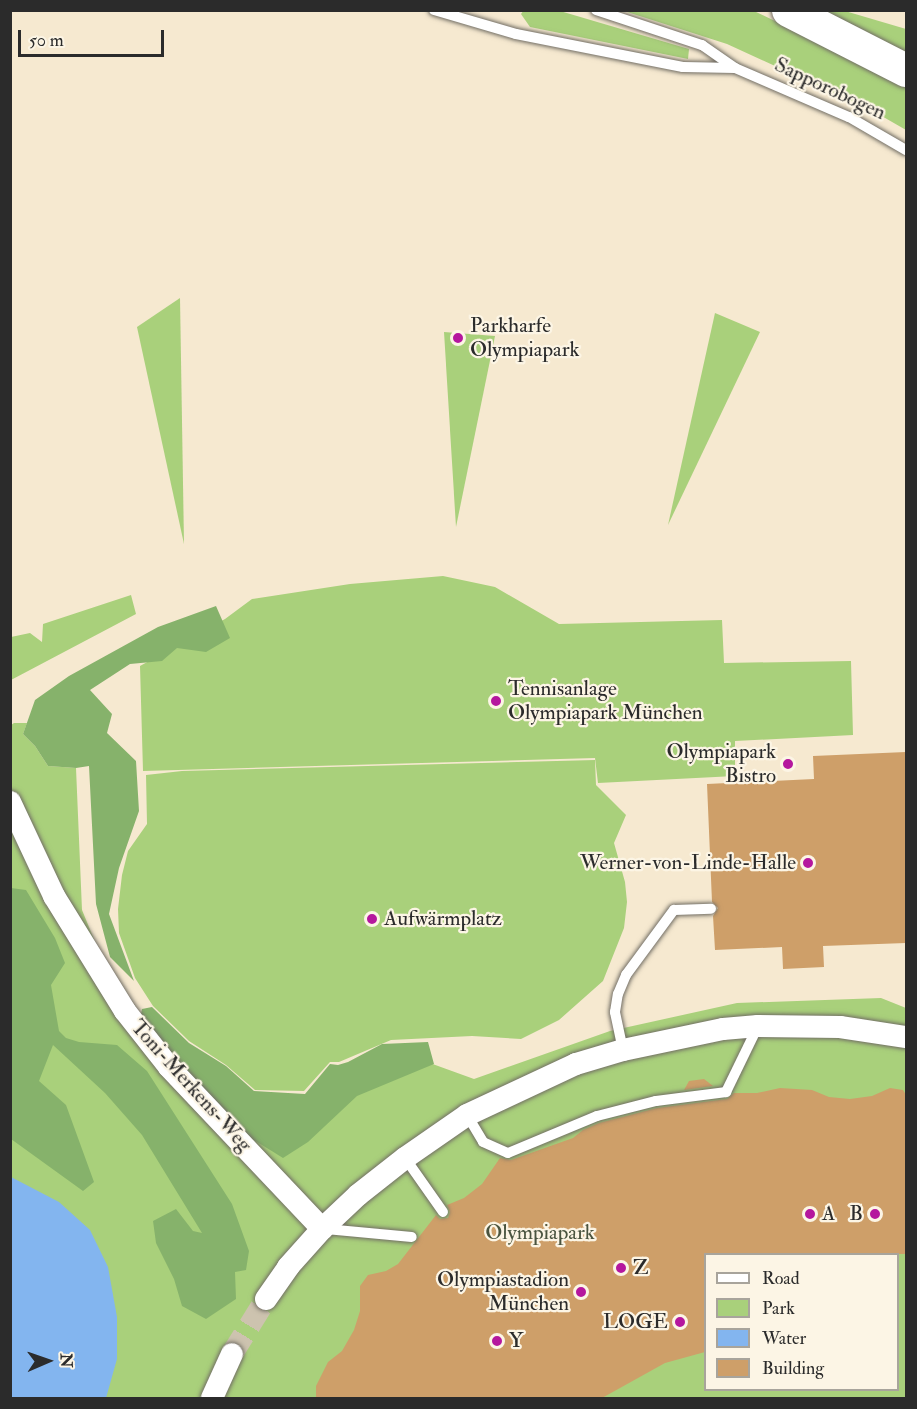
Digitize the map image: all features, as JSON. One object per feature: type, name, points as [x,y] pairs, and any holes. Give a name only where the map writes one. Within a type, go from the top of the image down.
[{"type":"highway","points":[[788,10],[906,70]]},
{"type":"street","name":"Toni-Merkens-Weg","points":[[10,802],[54,896],[125,1011],[169,1067],[322,1228]]},
{"type":"street","points":[[266,1299],[288,1267],[322,1228],[358,1195],[405,1158],[467,1114],[576,1064],[623,1050],[723,1029],[758,1026],[840,1027],[906,1037]]},
{"type":"street","points":[[212,1398],[232,1354]]},
{"type":"lane","name":"Sapporobogen","points":[[434,10],[516,34],[683,67],[735,68]]},
{"type":"lane","name":"Sapporobogen","points":[[596,10],[702,45],[735,68],[849,117],[906,150]]},
{"type":"lane","points":[[623,1050],[615,1012],[618,994],[626,975],[674,910],[711,909]]},
{"type":"lane","points":[[467,1114],[483,1142],[508,1153],[597,1116],[656,1101],[726,1092],[758,1026]]},
{"type":"lane","points":[[405,1158],[443,1212]]},
{"type":"lane","points":[[322,1228],[412,1237]]},
{"type":"green space","points":[[524,10],[560,11],[689,49],[688,59],[530,27],[521,14]]},
{"type":"green space","points":[[624,11],[754,11],[906,84],[906,130],[873,111],[727,44]]},
{"type":"green space","points":[[814,11],[845,11],[906,29],[906,58]]},
{"type":"green space","points":[[180,298],[184,544],[137,327]]},
{"type":"green space","points":[[715,313],[760,332],[668,525]]},
{"type":"green space","points":[[444,332],[495,336],[456,527]]},
{"type":"green space","name":"Tennisanlage Olympiapark München","points":[[443,576],[495,587],[559,624],[722,620],[724,663],[851,661],[853,735],[735,741],[735,776],[598,783],[595,758],[143,771],[140,666],[225,619],[252,599],[350,584]]},
{"type":"green space","points":[[131,595],[136,614],[11,680],[11,637],[30,633],[42,642],[43,624]]},
{"type":"green space","points":[[216,606],[230,638],[206,652],[177,648],[162,661],[130,664],[90,690],[112,714],[107,733],[136,761],[139,811],[119,868],[109,914],[134,981],[110,957],[96,904],[89,766],[76,768],[48,766],[35,746],[23,734],[35,700],[69,676],[158,627]]},
{"type":"green space","name":"Olympiapark","points":[[14,723],[27,723],[23,734],[35,746],[48,766],[76,768],[82,910],[100,954],[140,1019],[277,1139],[416,1058],[474,1079],[610,1031],[737,1003],[881,998],[906,1008],[906,1398],[11,1398],[11,725]]},
{"type":"green space","name":"Aufwärmplatz","points":[[595,760],[596,785],[626,815],[614,843],[625,882],[627,902],[624,928],[603,981],[559,1020],[521,1039],[472,1036],[391,1040],[339,1062],[330,1062],[304,1091],[255,1090],[226,1065],[189,1041],[153,1006],[135,978],[119,933],[118,909],[122,875],[128,851],[147,824],[146,775],[182,771]]},
{"type":"green space","points":[[11,888],[26,890],[55,938],[65,963],[51,985],[59,1031],[66,1038],[79,1042],[117,1045],[147,1071],[232,1204],[249,1251],[246,1270],[235,1272],[236,1299],[206,1319],[182,1306],[174,1279],[156,1243],[153,1221],[176,1209],[193,1231],[202,1233],[142,1135],[105,1093],[53,1045],[39,1081],[66,1105],[94,1182],[83,1191],[11,1139]]},
{"type":"green space","points":[[152,1007],[189,1043],[226,1066],[254,1091],[305,1094],[330,1064],[338,1065],[348,1062],[382,1044],[428,1042],[434,1064],[357,1096],[308,1142],[283,1158],[238,1130],[140,1019],[142,1009]]},
{"type":"water","points":[[11,1177],[59,1202],[90,1230],[108,1267],[117,1317],[117,1359],[106,1398],[11,1398]]},
{"type":"building","name":"Werner-von-Linde-Halle","points":[[906,752],[906,943],[823,946],[824,967],[783,969],[782,947],[715,950],[713,916],[718,908],[712,902],[707,784],[814,779],[813,756]]},
{"type":"building","points":[[704,1079],[713,1086],[684,1090],[689,1081]]},
{"type":"building","points":[[780,1088],[812,1090],[829,1097],[850,1099],[872,1096],[890,1088],[903,1090],[906,1095],[906,1254],[704,1253],[704,1352],[665,1363],[602,1398],[316,1398],[316,1386],[328,1362],[342,1351],[354,1330],[360,1311],[360,1286],[368,1275],[386,1271],[398,1264],[436,1215],[440,1219],[448,1218],[450,1212],[447,1205],[464,1198],[482,1184],[500,1158],[511,1160],[573,1138],[583,1130],[599,1123],[657,1108],[727,1099],[734,1093],[757,1093]]},
{"type":"tunnel","points":[[232,1354],[266,1299]]},
{"type":"place","name":"Parkharfe Olympiapark","points":[[458,338]]},
{"type":"place","name":"Tennisanlage Olympiapark München","points":[[496,701]]},
{"type":"place","name":"Olympiapark Bistro","points":[[788,764]]},
{"type":"place","name":"Werner-von-Linde-Halle","points":[[808,863]]},
{"type":"place","name":"Aufwärmplatz","points":[[372,919]]},
{"type":"place","name":"A","points":[[810,1214]]},
{"type":"place","name":"B","points":[[875,1214]]},
{"type":"place","name":"Z","points":[[621,1268]]},
{"type":"place","name":"Olympiastadion München","points":[[581,1292]]},
{"type":"place","name":"LOGE","points":[[680,1322]]},
{"type":"place","name":"Y","points":[[497,1341]]}]
